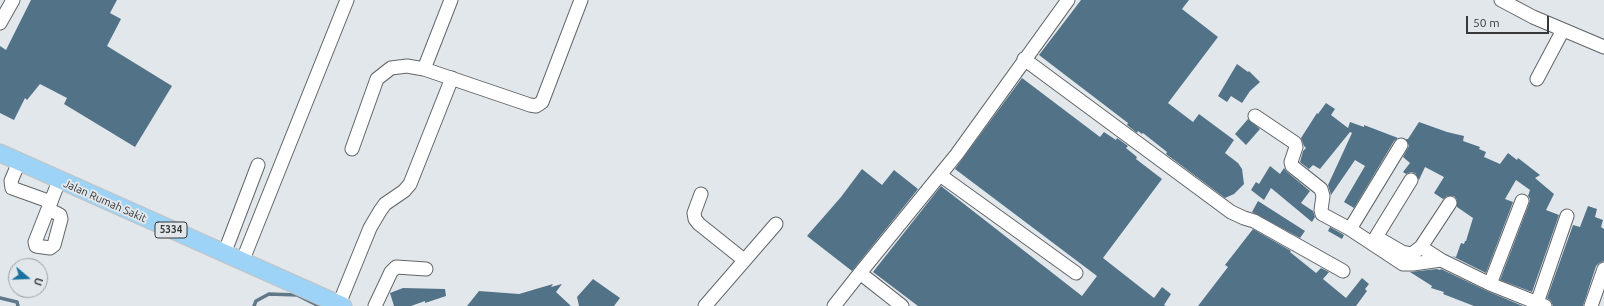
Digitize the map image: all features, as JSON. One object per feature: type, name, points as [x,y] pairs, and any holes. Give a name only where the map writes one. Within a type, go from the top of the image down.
[{"type":"main road","name":"Jalan Rumah Sakit","points":[[0,153],[59,181],[341,305]]},
{"type":"street","points":[[0,23],[12,0]]},
{"type":"street","points":[[242,262],[347,0]]},
{"type":"street","points":[[424,69],[451,0]]},
{"type":"street","points":[[352,149],[377,79],[390,68],[407,66],[424,69],[536,106],[542,102],[581,0]]},
{"type":"street","points":[[834,306],[957,154],[1068,0]]},
{"type":"street","points":[[1500,0],[1532,17],[1604,47]]},
{"type":"street","points":[[1537,79],[1563,30]]},
{"type":"street","points":[[1024,59],[1231,212],[1254,221],[1343,271]]},
{"type":"street","points":[[341,305],[370,228],[385,204],[404,191],[410,184],[452,78]]},
{"type":"street","points":[[1255,116],[1295,143],[1296,147],[1291,162],[1292,166],[1321,189],[1324,196],[1321,210],[1322,214],[1350,229],[1402,264],[1441,260]]},
{"type":"street","points":[[1350,229],[1401,144]]},
{"type":"street","points":[[19,162],[11,181],[12,188],[50,206],[59,181]]},
{"type":"street","points":[[224,254],[258,165]]},
{"type":"street","points":[[940,175],[1076,273]]},
{"type":"street","points":[[1411,180],[1376,237],[1402,252],[1412,254],[1421,247],[1450,203]]},
{"type":"street","points":[[701,194],[694,213],[695,218],[699,224],[744,260]]},
{"type":"street","points":[[1490,284],[1522,201]]},
{"type":"street","points":[[1421,247],[1441,260],[1490,284],[1541,304],[1567,216]]},
{"type":"street","points":[[705,306],[776,224]]},
{"type":"street","points":[[375,306],[391,272],[396,267],[426,269]]},
{"type":"street","points":[[1591,306],[1604,269]]},
{"type":"street","points":[[860,272],[902,306]]},
{"type":"building","points":[[31,0],[117,0],[110,13],[121,19],[107,46],[172,86],[135,147],[64,104],[67,98],[40,84],[27,100],[25,98],[14,120],[0,113],[0,46],[6,50]]},
{"type":"building","points":[[1081,0],[1189,0],[1182,9],[1218,37],[1168,103],[1193,122],[1199,114],[1234,140],[1225,153],[1238,163],[1242,169],[1244,184],[1234,194],[1225,198],[1166,154],[1167,152],[1143,133],[1142,134],[1138,131],[1137,133],[1127,125],[1128,123],[1039,55]]},
{"type":"building","points":[[1237,64],[1248,72],[1249,71],[1260,82],[1250,91],[1242,103],[1231,96],[1227,102],[1218,96]]},
{"type":"building","points":[[1022,78],[1100,137],[1104,132],[1116,140],[1117,138],[1128,146],[1126,148],[1137,157],[1136,159],[1162,179],[1103,258],[1154,298],[1162,287],[1171,294],[1164,305],[1166,306],[918,306],[873,272],[941,186],[1082,296],[1097,276],[955,169]]},
{"type":"building","points":[[1326,103],[1335,109],[1331,115],[1348,128],[1350,122],[1364,127],[1364,125],[1398,138],[1394,141],[1354,208],[1344,202],[1365,166],[1355,160],[1331,195],[1328,185],[1352,133],[1350,132],[1320,169],[1313,165],[1309,169],[1300,162],[1303,151],[1306,148],[1301,138],[1317,113],[1318,114]]},
{"type":"building","points":[[1248,119],[1260,129],[1246,145],[1235,134]]},
{"type":"building","points":[[1419,122],[1447,132],[1464,136],[1463,141],[1480,147],[1479,149],[1486,152],[1484,157],[1500,164],[1508,153],[1517,160],[1518,158],[1540,175],[1535,178],[1554,194],[1546,210],[1559,215],[1532,292],[1500,280],[1529,204],[1530,199],[1528,196],[1530,190],[1516,180],[1505,199],[1513,202],[1486,273],[1452,256],[1456,257],[1461,243],[1464,244],[1466,241],[1473,218],[1457,207],[1457,200],[1454,196],[1447,196],[1443,199],[1434,193],[1444,177],[1425,167],[1419,180],[1415,173],[1411,172],[1406,174],[1403,172],[1410,163],[1403,157],[1409,146],[1406,139],[1408,139]]},
{"type":"building","points":[[1270,166],[1280,174],[1284,168],[1310,191],[1301,203],[1313,211],[1315,217],[1312,222],[1271,188],[1264,200],[1251,190],[1256,182],[1259,184]]},
{"type":"building","points":[[862,169],[882,185],[894,170],[918,189],[852,271],[807,236],[841,197]]},
{"type":"building","points":[[1258,201],[1305,231],[1300,238],[1252,212]]},
{"type":"building","points":[[1588,206],[1597,209],[1595,217],[1603,220],[1601,227],[1604,229],[1604,261],[1596,266],[1583,306],[1553,306],[1551,301],[1547,298],[1573,225],[1580,227]]},
{"type":"building","points":[[1330,227],[1344,235],[1342,239],[1328,231]]},
{"type":"building","points":[[1253,229],[1291,251],[1290,252],[1316,273],[1321,268],[1329,272],[1323,279],[1346,298],[1362,278],[1369,284],[1365,289],[1367,291],[1356,306],[1198,306],[1228,267],[1225,265]]},
{"type":"building","points":[[1441,269],[1523,306],[1474,306],[1443,294],[1444,292],[1431,288],[1432,286],[1410,272]]},
{"type":"building","points":[[593,279],[620,298],[614,306],[579,306],[577,297]]},
{"type":"building","points":[[553,284],[551,287],[562,284],[556,292],[571,306],[467,306],[479,291],[519,294]]},
{"type":"building","points":[[403,288],[445,289],[446,296],[411,306],[394,306],[390,293]]},
{"type":"waterway","points":[[254,306],[256,301],[269,294],[297,295],[319,306]]},
{"type":"waterway","points":[[0,298],[17,302],[18,306]]}]
